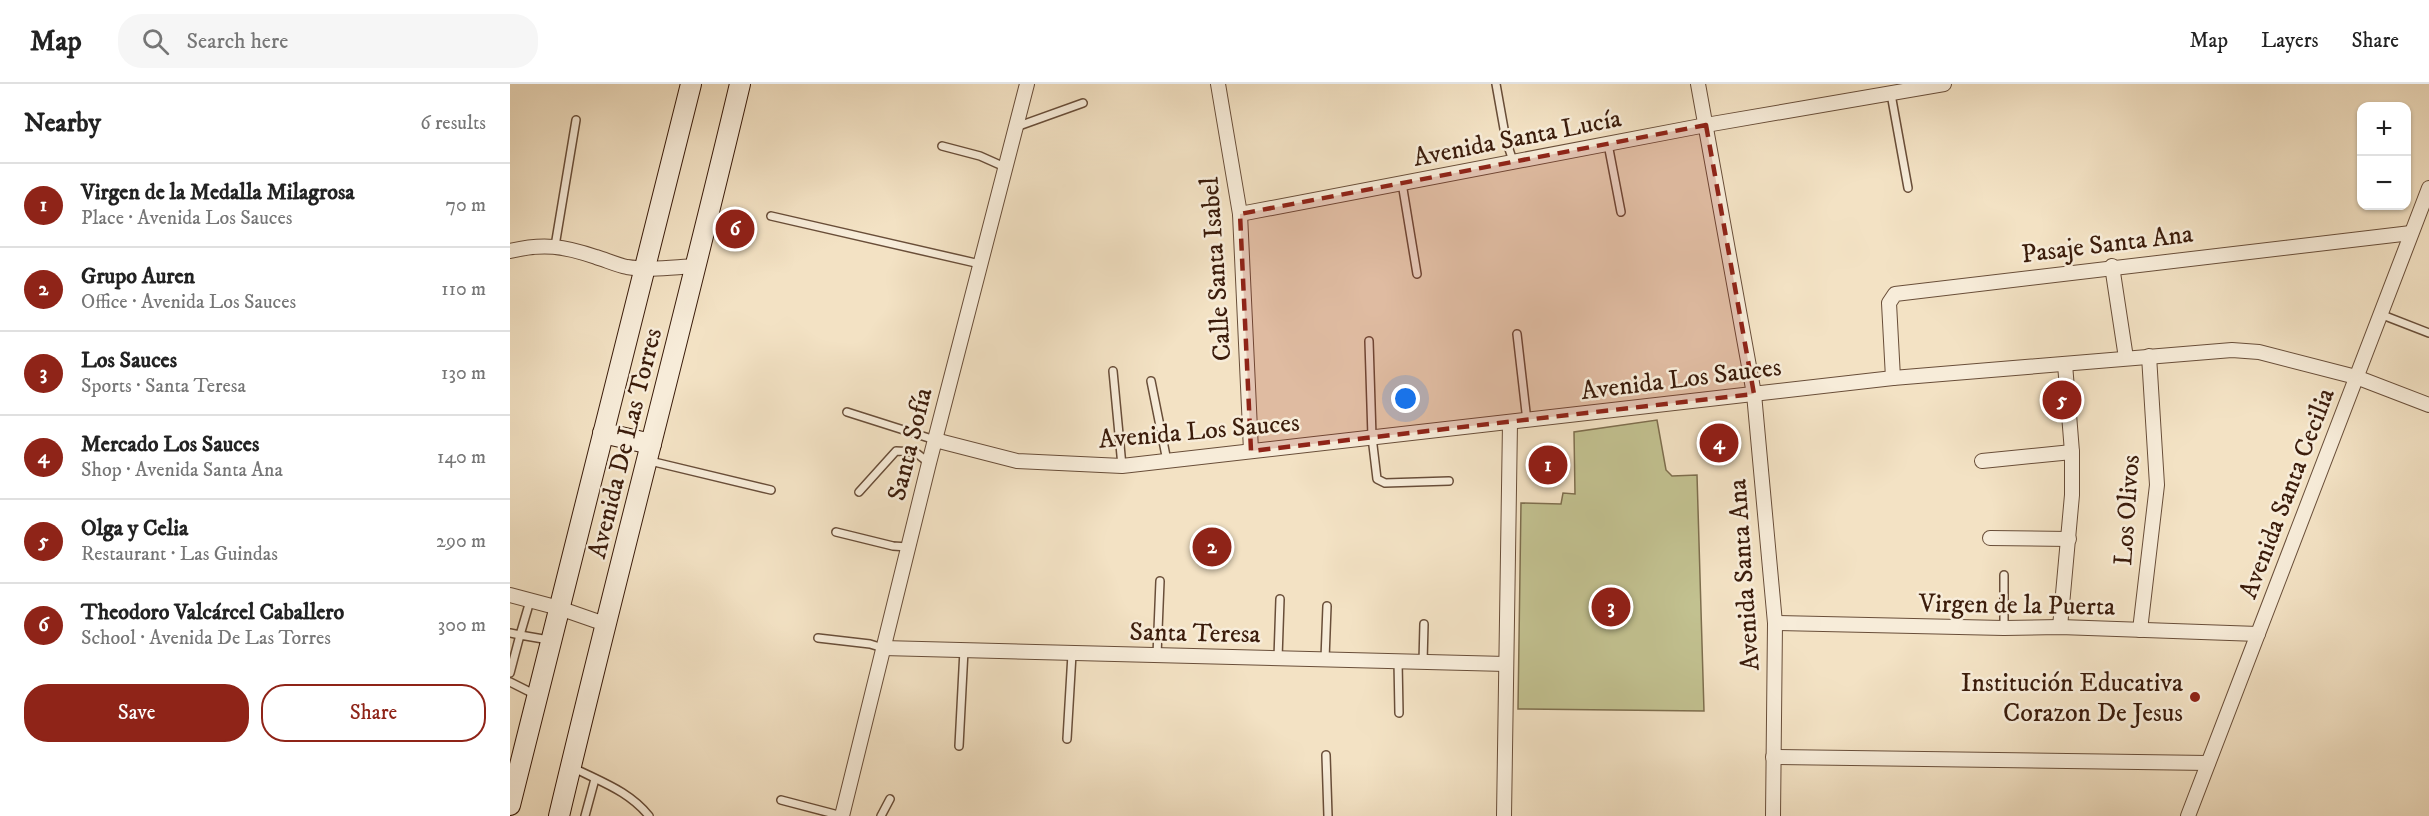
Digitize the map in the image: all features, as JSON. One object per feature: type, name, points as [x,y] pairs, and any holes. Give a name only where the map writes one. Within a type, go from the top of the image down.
[{"type":"main road","name":"Avenida De Las Torres","points":[[512,796],[515,765],[538,696],[691,84]]},
{"type":"main road","name":"Avenida De Las Torres","points":[[559,816],[605,624],[697,266],[740,84]]},
{"type":"main road","points":[[603,433],[650,452]]},
{"type":"main road","points":[[512,796],[520,816]]},
{"type":"street","name":"Santa Sofía","points":[[842,816],[934,440],[1007,168],[1026,84]]},
{"type":"street","name":"Calle Santa Isabel","points":[[1218,84],[1240,214],[1251,451]]},
{"type":"street","name":"Avenida Santa Ana","points":[[1698,84],[1754,394],[1775,623],[1773,816]]},
{"type":"street","name":"Avenida Santa Lucía","points":[[1240,214],[1706,125],[1944,84]]},
{"type":"street","name":"Avenida Santa Cecilia","points":[[2188,816],[2411,233],[2426,204],[2429,188]]},
{"type":"street","name":"Pasaje Santa Ana","points":[[1893,378],[1889,303],[1895,294],[2112,266],[2411,233]]},
{"type":"street","points":[[510,251],[533,246],[555,246],[626,267],[697,266]]},
{"type":"street","points":[[2112,266],[2126,358]]},
{"type":"street","name":"Avenida Los Sauces","points":[[934,440],[1017,461],[1122,466],[1893,378],[2246,350],[2356,377],[2429,405]]},
{"type":"street","name":"Los Olivos","points":[[2140,630],[2157,485],[2150,356]]},
{"type":"street","points":[[2060,627],[2072,495],[2072,452],[2065,364]]},
{"type":"street","points":[[1504,816],[1510,423]]},
{"type":"street","points":[[1982,461],[2072,452]]},
{"type":"street","points":[[1990,538],[2069,539]]},
{"type":"street","points":[[510,595],[559,608],[605,624]]},
{"type":"street","name":"Virgen de la Puerta","points":[[1775,623],[2060,627],[2258,634]]},
{"type":"street","name":"Santa Teresa","points":[[883,648],[1506,664]]},
{"type":"street","points":[[1773,757],[2208,763]]},
{"type":"lane","points":[[1496,84],[1506,140],[1513,161]]},
{"type":"lane","points":[[1891,94],[1908,188]]},
{"type":"lane","points":[[1016,127],[1083,103]]},
{"type":"lane","points":[[555,246],[576,120]]},
{"type":"lane","points":[[1608,144],[1621,212]]},
{"type":"lane","points":[[942,146],[980,156],[1007,168]]},
{"type":"lane","points":[[1402,183],[1417,274]]},
{"type":"lane","points":[[771,216],[980,264]]},
{"type":"lane","points":[[2380,314],[2429,333]]},
{"type":"lane","points":[[1518,334],[1527,421]]},
{"type":"lane","points":[[1369,341],[1372,437],[1377,479],[1385,483],[1449,481]]},
{"type":"lane","points":[[1113,371],[1122,466]]},
{"type":"lane","points":[[1151,381],[1167,461]]},
{"type":"lane","points":[[847,412],[934,440]]},
{"type":"lane","points":[[858,492],[896,451],[915,452],[929,463]]},
{"type":"lane","points":[[650,452],[771,490]]},
{"type":"lane","points":[[836,532],[893,546],[908,547]]},
{"type":"lane","points":[[2004,575],[2004,628]]},
{"type":"lane","points":[[1157,655],[1160,581]]},
{"type":"lane","points":[[1278,658],[1280,599]]},
{"type":"lane","points":[[510,673],[530,601]]},
{"type":"lane","points":[[1324,660],[1327,606]]},
{"type":"lane","points":[[1423,662],[1424,624]]},
{"type":"lane","points":[[510,633],[551,641]]},
{"type":"lane","points":[[818,638],[870,644],[883,648]]},
{"type":"lane","points":[[959,746],[963,650]]},
{"type":"lane","points":[[1066,740],[1072,654]]},
{"type":"lane","points":[[1398,661],[1399,713]]},
{"type":"lane","points":[[510,682],[538,696]]},
{"type":"lane","points":[[1326,755],[1328,816]]},
{"type":"lane","points":[[571,767],[621,790],[635,800],[649,816]]},
{"type":"lane","points":[[585,816],[595,779]]},
{"type":"lane","points":[[881,816],[890,799]]},
{"type":"lane","points":[[781,800],[842,816]]},
{"type":"highlighted area","points":[[1706,125],[1754,394],[1251,451],[1240,214]]},
{"type":"shaded area","points":[[1657,420],[1666,470],[1672,476],[1697,475],[1704,711],[1518,709],[1521,503],[1561,504],[1563,493],[1575,494],[1574,432]]},
{"type":"place","name":"Theodoro Valcárcel Caballero","points":[[735,229]]},
{"type":"place","name":"Olga y Celia","points":[[2062,400]]},
{"type":"place","name":"Mercado Los Sauces","points":[[1719,443]]},
{"type":"place","name":"Virgen de la Medalla Milagrosa","points":[[1548,465]]},
{"type":"place","name":"Grupo Auren","points":[[1212,547]]},
{"type":"place","name":"Los Sauces","points":[[1611,607]]},
{"type":"place","name":"Institución Educativa Corazon De Jesus","points":[[2195,697]]}]
